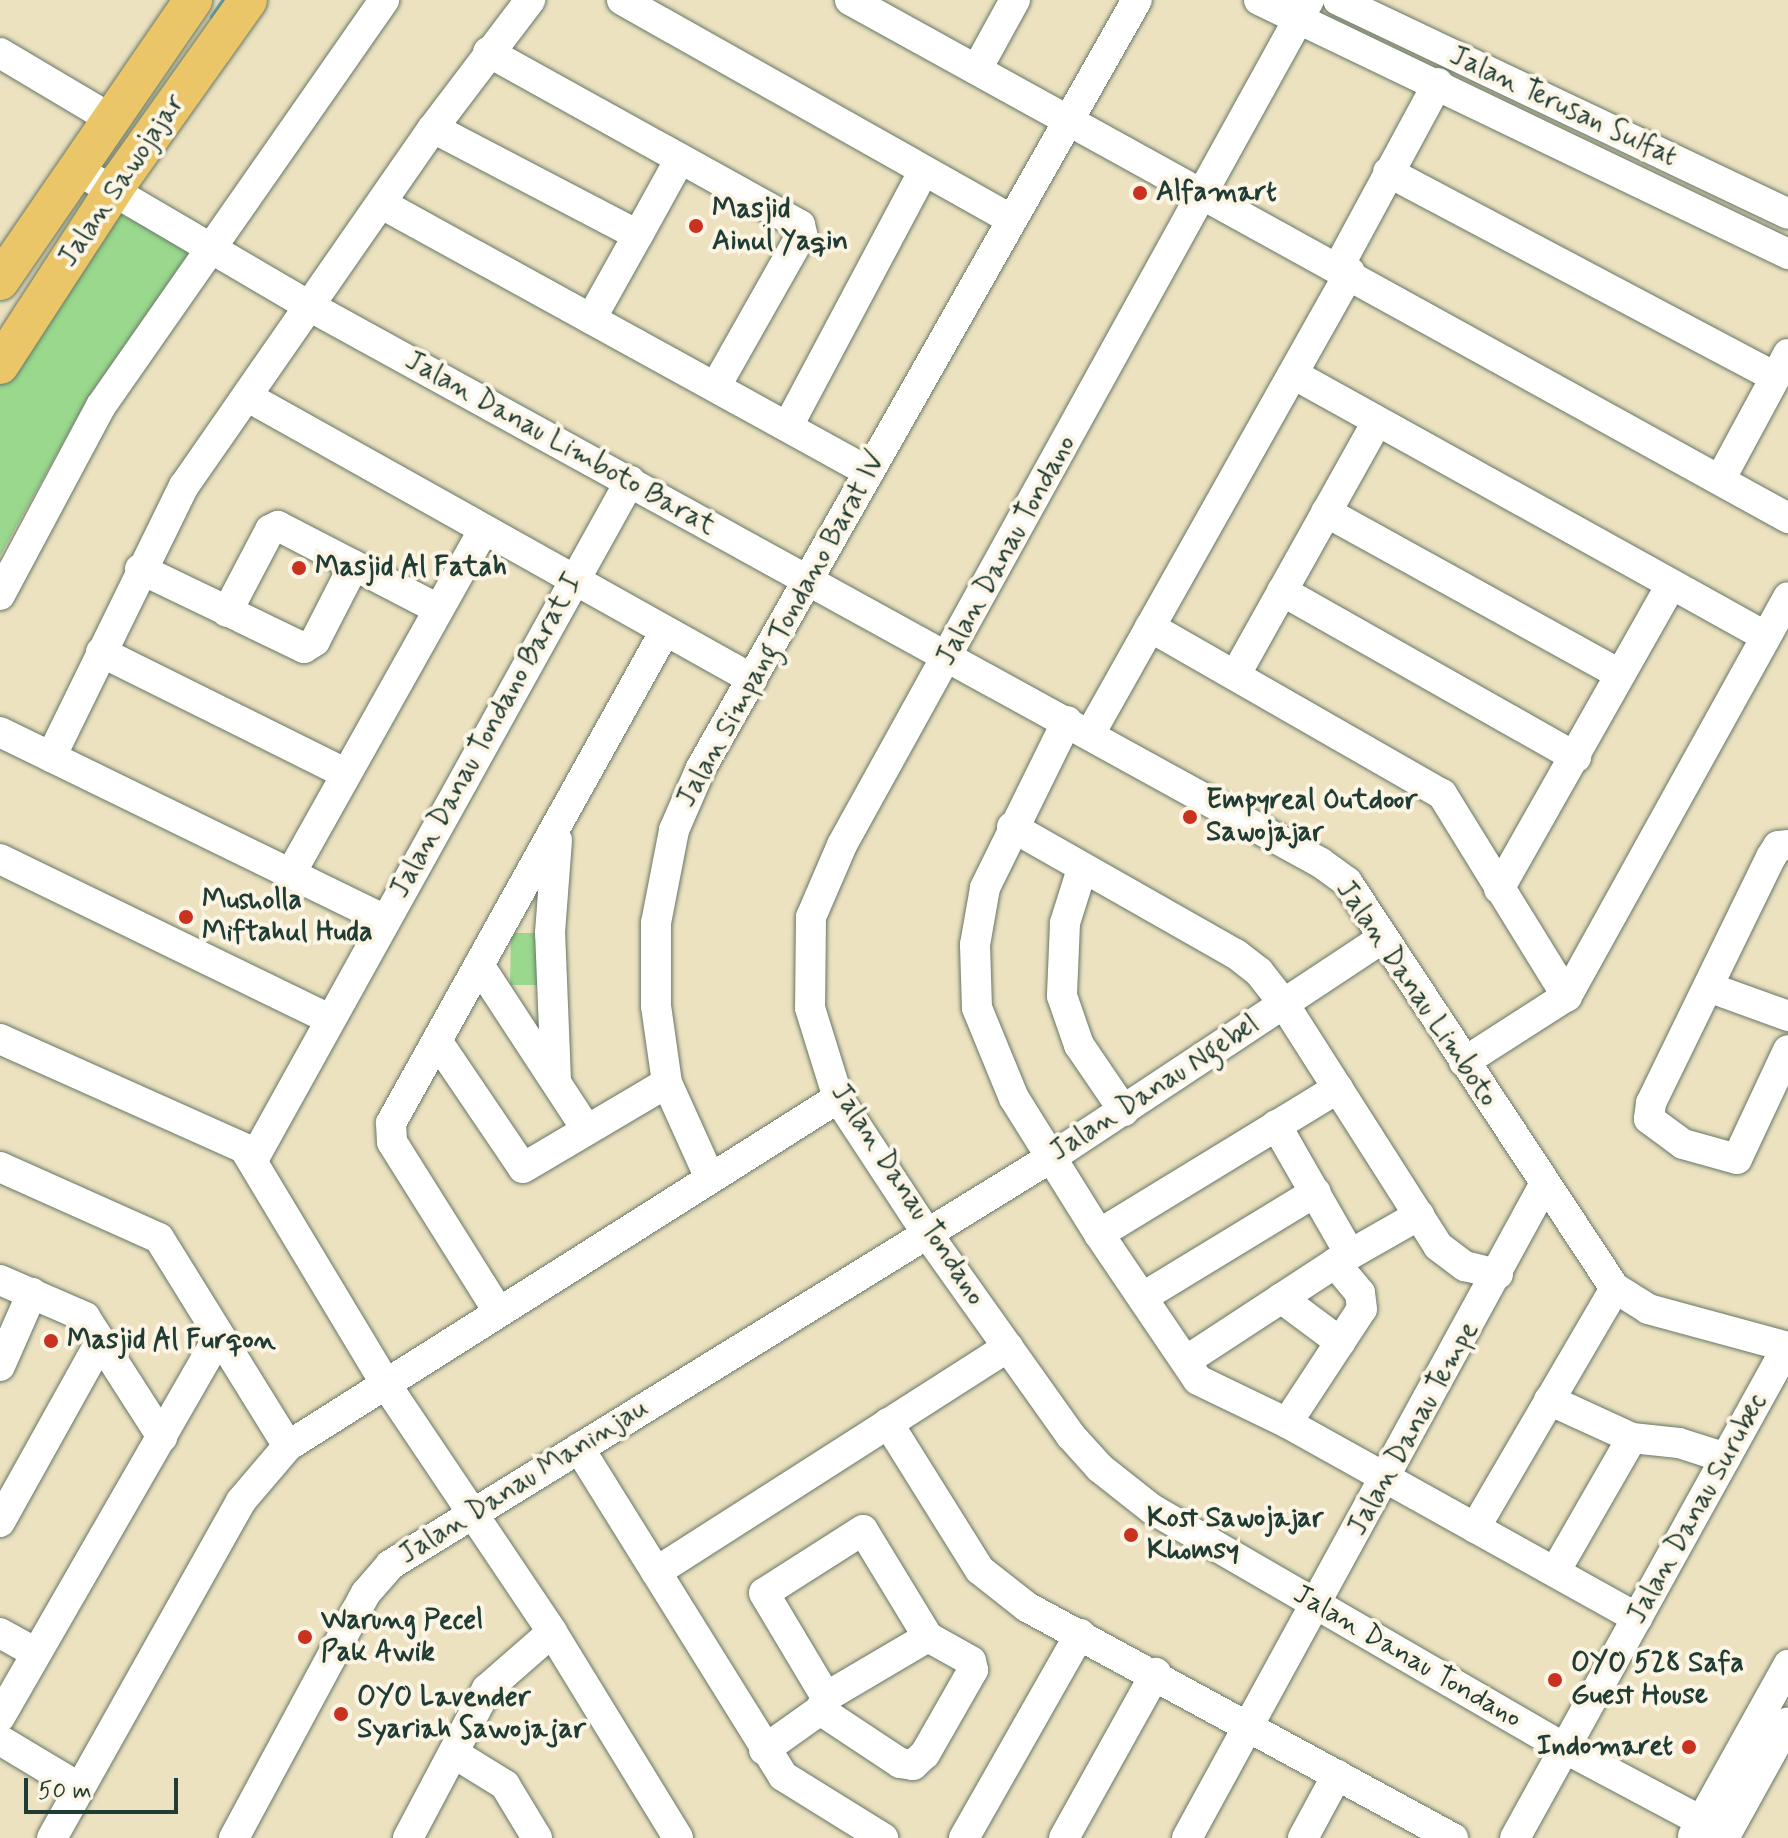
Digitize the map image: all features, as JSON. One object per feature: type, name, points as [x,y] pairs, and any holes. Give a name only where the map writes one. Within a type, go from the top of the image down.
[{"type":"main road","name":"Jalan Sawojajar","points":[[0,365],[95,181],[108,117],[193,0]]},
{"type":"main road","name":"Jalan Sawojajar","points":[[0,281],[95,181],[248,0]]},
{"type":"street","points":[[0,595],[101,406],[384,0]]},
{"type":"street","points":[[51,757],[140,569],[184,486],[433,128],[530,0]]},
{"type":"street","points":[[622,0],[1009,218]]},
{"type":"street","points":[[850,0],[892,10],[977,69],[1344,269],[1788,518]]},
{"type":"street","points":[[977,69],[1015,0]]},
{"type":"street","name":"Jalan Simpang Tondano Barat IV","points":[[709,1176],[667,1083],[654,977],[666,854],[701,768],[809,582],[1009,218],[1137,0]]},
{"type":"street","points":[[1259,0],[1304,9],[1438,83],[1788,254]]},
{"type":"street","name":"Jalan Terusan Sulfat","points":[[1338,0],[1788,214]]},
{"type":"street","name":"Jalan Danau Tondano","points":[[1304,9],[1205,195],[842,845],[811,917],[810,1008],[838,1098],[926,1232],[1100,1468],[1152,1509],[1711,1833]]},
{"type":"street","points":[[488,52],[801,226],[802,234],[716,386]]},
{"type":"street","points":[[0,53],[108,117]]},
{"type":"street","points":[[1438,83],[1388,172],[1293,374],[1150,627],[1012,827],[979,915],[977,1008],[1014,1098],[1099,1234],[1198,1380],[1287,1423],[1386,1480],[1556,1570],[1637,1618]]},
{"type":"street","points":[[433,128],[638,235]]},
{"type":"street","points":[[1596,160],[1611,129]]},
{"type":"street","points":[[591,319],[680,159]]},
{"type":"street","points":[[788,426],[923,172]]},
{"type":"street","points":[[1388,172],[1781,365],[1721,478]]},
{"type":"street","name":"Jalan Danau Limboto Barat","points":[[95,181],[311,307],[949,657]]},
{"type":"street","points":[[382,204],[869,472]]},
{"type":"street","points":[[1293,374],[1376,423],[1765,636]]},
{"type":"street","points":[[248,397],[752,679]]},
{"type":"street","points":[[1236,674],[1376,423]]},
{"type":"street","name":"Jalan Danau Tondano Barat I","points":[[253,1160],[630,481]]},
{"type":"street","points":[[1326,512],[1620,674]]},
{"type":"street","points":[[227,612],[274,527],[286,527],[436,608]]},
{"type":"street","points":[[291,873],[436,608],[483,531]]},
{"type":"street","points":[[140,569],[297,648],[309,647],[354,565]]},
{"type":"street","points":[[1499,889],[1671,585]]},
{"type":"street","points":[[1282,591],[1576,757]]},
{"type":"street","points":[[1464,1062],[1567,996],[1788,597]]},
{"type":"street","points":[[1150,627],[1442,794],[1567,996]]},
{"type":"street","points":[[498,1311],[390,1136],[391,1123],[665,631]]},
{"type":"street","points":[[101,652],[345,773]]},
{"type":"street","name":"Jalan Danau Limboto","points":[[949,657],[1321,863],[1347,882],[1381,939],[1615,1288],[1648,1309],[1787,1347]]},
{"type":"street","points":[[0,732],[385,920]]},
{"type":"street","points":[[556,1080],[550,933],[559,826]]},
{"type":"street","points":[[1012,827],[1236,954],[1284,1004],[1419,1215],[1450,1258],[1498,1274]]},
{"type":"street","points":[[1788,845],[1778,846],[1771,857],[1651,1103],[1654,1126],[1683,1144],[1737,1159],[1788,1050]]},
{"type":"street","points":[[0,859],[329,1019]]},
{"type":"street","points":[[1082,869],[1065,923],[1062,996],[1079,1045],[1124,1111]]},
{"type":"street","name":"Jalan Danau Ngebel","points":[[926,1232],[1124,1111],[1381,939]]},
{"type":"street","points":[[479,965],[587,1130]]},
{"type":"street","points":[[1708,987],[1788,1016]]},
{"type":"street","points":[[0,1039],[235,1140],[253,1160],[387,1386],[470,1515],[552,1632],[678,1838]]},
{"type":"street","points":[[437,1041],[518,1166],[529,1166],[667,1083]]},
{"type":"street","points":[[1099,1234],[1338,1088]]},
{"type":"street","points":[[52,1838],[241,1501],[288,1446],[387,1386],[709,1176],[838,1098]]},
{"type":"street","points":[[1276,1125],[1316,1192],[1363,1300],[1340,1342],[1287,1423]]},
{"type":"street","points":[[0,1167],[159,1238],[218,1338],[288,1446]]},
{"type":"street","name":"Jalan Danau Tempe","points":[[1187,1838],[1386,1480],[1544,1185]]},
{"type":"street","points":[[1143,1297],[1316,1192]]},
{"type":"street","points":[[1187,1360],[1343,1258],[1419,1215]]},
{"type":"street","name":"Jalan Danau Maninjau","points":[[234,1838],[374,1580],[470,1515],[926,1232]]},
{"type":"street","points":[[0,1280],[85,1317],[162,1437]]},
{"type":"street","points":[[1475,1528],[1615,1288]]},
{"type":"street","points":[[0,1366],[32,1293]]},
{"type":"street","points":[[1281,1298],[1340,1342]]},
{"type":"street","points":[[0,1717],[218,1338]]},
{"type":"street","points":[[0,1522],[100,1342]]},
{"type":"street","points":[[656,1572],[1008,1347]]},
{"type":"street","name":"Jalan Danau Surubec","points":[[1515,1838],[1787,1347]]},
{"type":"street","points":[[1549,1400],[1632,1438],[1679,1443],[1726,1458]]},
{"type":"street","points":[[888,1423],[980,1570],[1027,1607],[1156,1673],[1337,1775],[1407,1828],[1453,1838]]},
{"type":"street","points":[[1556,1570],[1632,1438]]},
{"type":"street","points":[[579,1448],[764,1750],[793,1787],[883,1838]]},
{"type":"street","points":[[867,1533],[928,1637],[971,1661],[973,1670],[925,1754],[913,1765],[900,1763],[823,1703],[764,1593],[849,1535],[867,1533]]},
{"type":"street","points":[[408,1838],[500,1673],[552,1632]]},
{"type":"street","points":[[0,1633],[36,1653]]},
{"type":"street","points":[[964,1838],[1080,1634]]},
{"type":"street","points":[[764,1750],[823,1703],[928,1637]]},
{"type":"street","points":[[1711,1833],[1788,1665]]},
{"type":"street","points":[[1064,1838],[1156,1673]]},
{"type":"street","points":[[1711,1833],[1788,1722]]},
{"type":"street","points":[[0,1740],[80,1788]]},
{"type":"street","points":[[455,1754],[497,1777],[527,1832]]},
{"type":"street","points":[[1303,1838],[1337,1775]]},
{"type":"green space","points":[[109,208],[187,249],[187,256],[89,396],[0,556],[0,384]]},
{"type":"green space","points":[[511,933],[537,933],[537,985],[510,985]]},
{"type":"waterway","points":[[213,17],[225,0]]},
{"type":"place","name":"Alfamart","points":[[1140,193]]},
{"type":"place","name":"Masjid Ainul Yaqin","points":[[696,226]]},
{"type":"place","name":"Masjid Al Fatah","points":[[299,568]]},
{"type":"place","name":"Empyreal Outdoor Sawojajar","points":[[1190,817]]},
{"type":"place","name":"Musholla Miftahul Huda","points":[[186,917]]},
{"type":"place","name":"Masjid Al Furqon","points":[[51,1341]]},
{"type":"place","name":"Kost Sawojajar Khomsy","points":[[1131,1535]]},
{"type":"place","name":"Warung Pecel Pak Awik","points":[[305,1637]]},
{"type":"place","name":"OYO 528 Safa Guest House","points":[[1555,1680]]},
{"type":"place","name":"OYO Lavender Syariah Sawojajar","points":[[341,1714]]},
{"type":"place","name":"Indomaret","points":[[1689,1747]]}]
